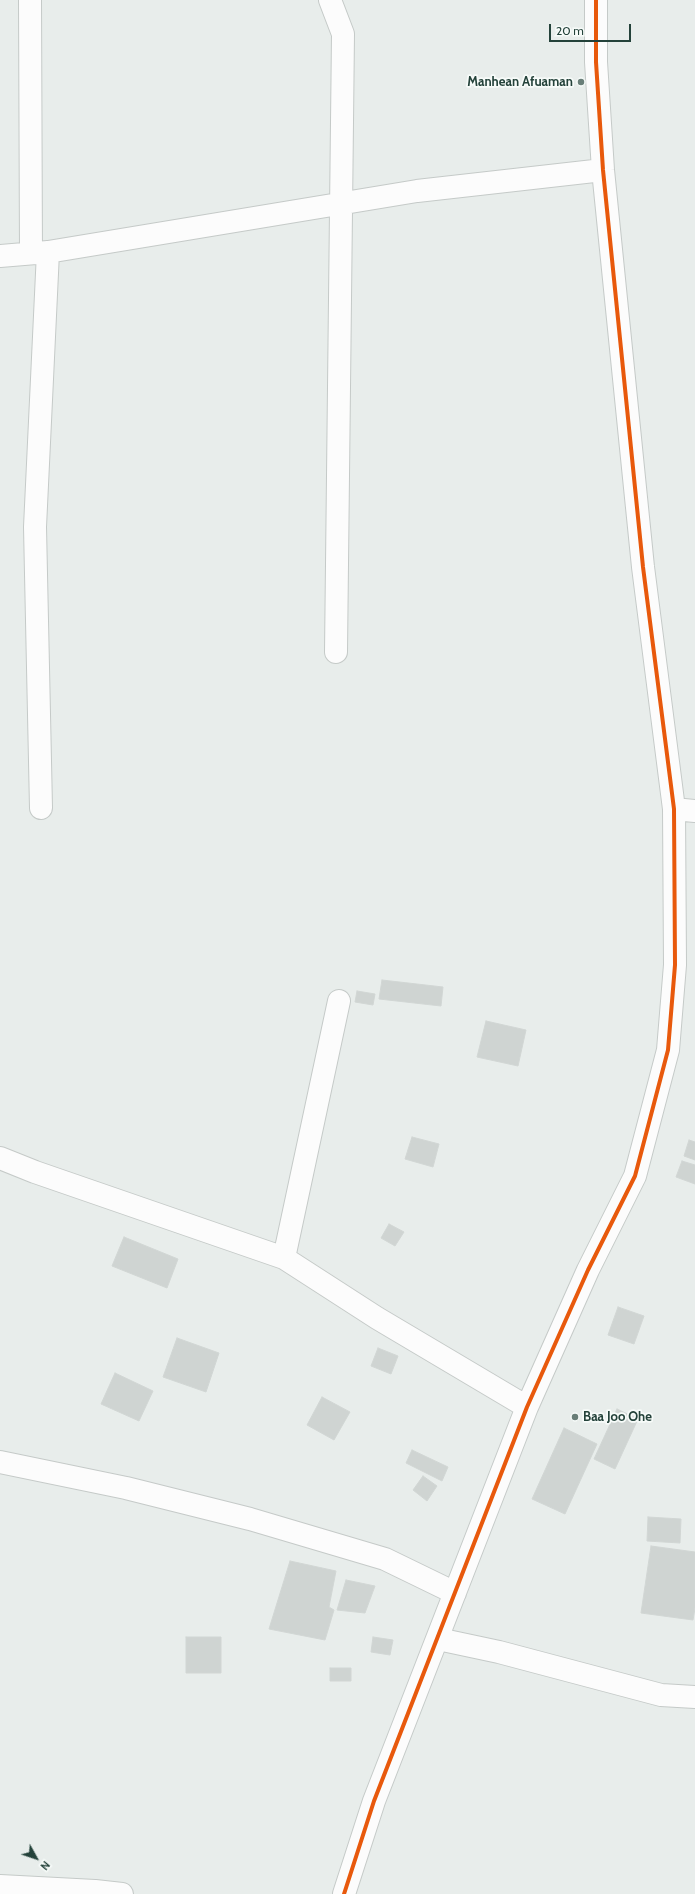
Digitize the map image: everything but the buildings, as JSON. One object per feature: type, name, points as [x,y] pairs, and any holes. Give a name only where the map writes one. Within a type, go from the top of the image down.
[{"type":"street","points":[[30,0],[39,253],[35,527],[41,808]]},
{"type":"street","points":[[330,0],[343,34],[336,652]]},
{"type":"street","points":[[344,1894],[374,1801],[527,1407],[588,1270],[635,1176],[668,1050],[675,965],[674,809],[642,567],[603,170],[596,62],[596,0]]},
{"type":"street","points":[[0,256],[39,253],[341,205],[417,191],[603,170]]},
{"type":"street","points":[[674,809],[695,811]]},
{"type":"street","points":[[284,1258],[339,1001]]},
{"type":"street","points":[[0,1158],[35,1172],[284,1258],[377,1318],[527,1407]]},
{"type":"street","points":[[0,1462],[126,1488],[250,1519],[385,1559],[455,1593]]},
{"type":"street","points":[[438,1638],[499,1652],[661,1694],[695,1697]]},
{"type":"street","points":[[0,1886],[122,1894]]},
{"type":"cycle path","points":[[344,1894],[374,1801],[527,1407],[588,1270],[635,1176],[668,1050],[675,965],[674,809],[643,567],[603,170],[596,62],[596,0]]},
{"type":"place","name":"Manhean Afuaman","points":[[581,82]]},
{"type":"place","name":"Baa Joo Ohe","points":[[575,1417]]}]
